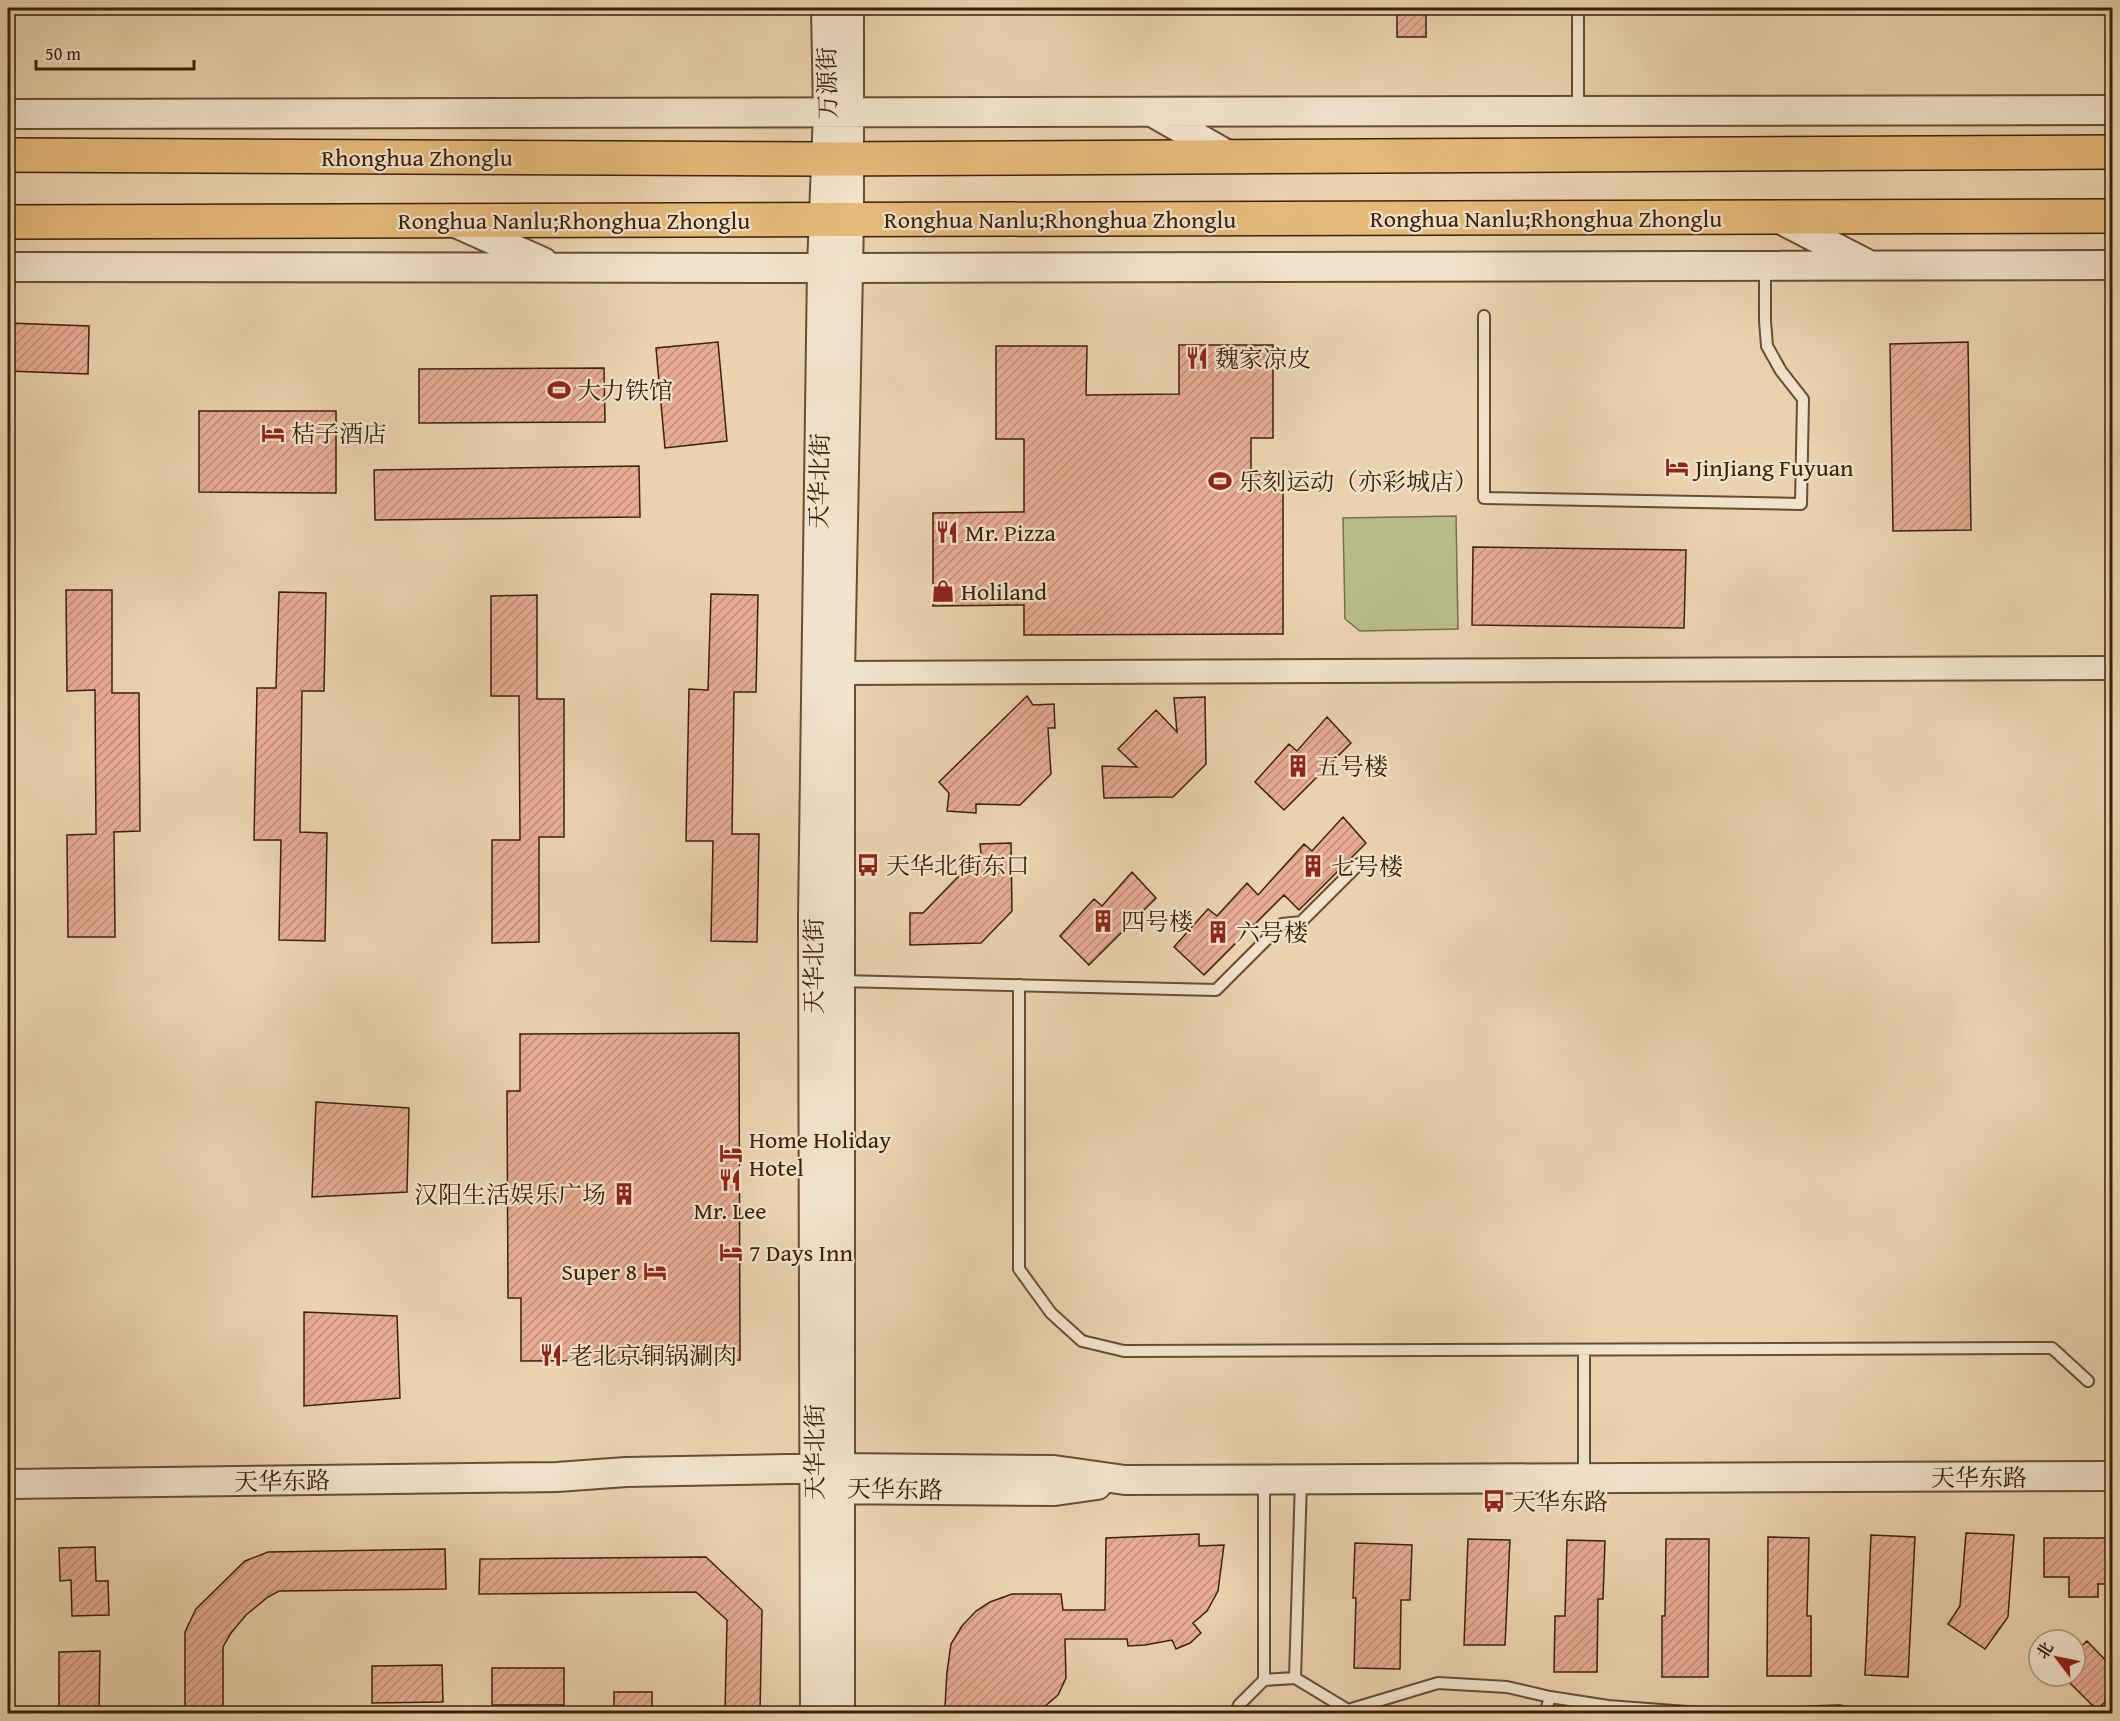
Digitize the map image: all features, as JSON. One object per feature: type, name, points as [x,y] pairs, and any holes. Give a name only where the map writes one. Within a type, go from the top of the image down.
[{"type":"main road","points":[[838,159],[2112,152]]},
{"type":"main road","name":"Rhonghua Zhonglu","points":[[8,155],[838,159]]},
{"type":"main road","name":"Ronghua Nanlu;Rhonghua Zhonglu","points":[[8,222],[2112,216]]},
{"type":"street","name":"万源街","points":[[826,8],[838,113]]},
{"type":"street","name":"万源街","points":[[836,220],[838,113],[849,8]]},
{"type":"street","points":[[8,114],[2112,110]]},
{"type":"street","points":[[1152,112],[1231,157]]},
{"type":"street","points":[[1776,217],[1870,265]]},
{"type":"street","points":[[449,220],[554,267]]},
{"type":"street","name":"天华北街","points":[[836,220],[813,917],[827,1479],[840,1713]]},
{"type":"street","points":[[8,267],[2112,265]]},
{"type":"street","name":"天华北街","points":[[815,1713],[827,1479],[840,981],[840,673],[835,267]]},
{"type":"street","points":[[840,673],[2112,668]]},
{"type":"street","name":"天华东路","points":[[8,1484],[557,1477],[626,1491],[827,1479],[1054,1470],[1125,1480],[2112,1476]]},
{"type":"lane","points":[[1578,8],[1578,111]]},
{"type":"lane","points":[[1484,316],[1484,498],[1801,504],[1803,399],[1781,371],[1767,346],[1765,265]]},
{"type":"lane","points":[[840,981],[1216,990],[1282,924],[1301,922],[1359,864]]},
{"type":"lane","points":[[1019,985],[1019,1269],[1051,1313],[1082,1341],[1124,1352],[2052,1348],[2088,1381]]},
{"type":"lane","points":[[1584,1350],[1584,1478]]},
{"type":"lane","points":[[1264,1479],[1264,1680]]},
{"type":"lane","points":[[1294,1678],[1301,1479]]},
{"type":"lane","points":[[1235,1713],[1239,1705],[1264,1680],[1294,1678],[1347,1710],[1437,1683],[1507,1687],[1550,1697],[1608,1706],[1714,1713]]},
{"type":"lane","points":[[1545,1713],[1550,1697]]},
{"type":"lane","points":[[1773,1713],[1839,1711],[1851,1713]]},
{"type":"green space","points":[[1456,516],[1458,629],[1360,631],[1345,619],[1343,518]]},
{"type":"building","points":[[1397,8],[1426,8],[1426,37],[1397,37]]},
{"type":"building","points":[[8,323],[89,326],[88,374],[8,371]]},
{"type":"building","points":[[718,342],[727,441],[665,448],[656,348]]},
{"type":"building","points":[[1968,342],[1971,530],[1893,531],[1890,344]]},
{"type":"building","points":[[1179,345],[1273,345],[1273,438],[1251,438],[1251,474],[1283,474],[1283,634],[1024,635],[1024,605],[933,606],[933,513],[1024,512],[1024,439],[996,439],[996,346],[1087,346],[1086,395],[1179,394]]},
{"type":"building","points":[[604,368],[605,422],[419,423],[419,369]]},
{"type":"building","points":[[199,411],[336,411],[336,493],[199,492]]},
{"type":"building","points":[[639,466],[640,517],[375,520],[374,470]]},
{"type":"building","points":[[1473,547],[1686,550],[1684,628],[1472,625]]},
{"type":"building","points":[[66,590],[112,590],[112,693],[139,693],[140,831],[114,832],[115,937],[68,937],[67,835],[96,834],[95,690],[67,691]]},
{"type":"building","points":[[279,592],[326,593],[324,691],[302,691],[300,832],[327,833],[325,941],[279,940],[281,840],[254,840],[257,688],[276,688]]},
{"type":"building","points":[[711,594],[758,595],[756,692],[734,692],[732,834],[759,834],[757,942],[711,941],[713,841],[686,841],[689,689],[708,690]]},
{"type":"building","points":[[537,595],[537,699],[564,699],[564,837],[539,837],[539,942],[492,943],[492,840],[520,840],[519,696],[491,696],[491,596]]},
{"type":"building","points":[[1027,696],[1033,705],[1054,704],[1055,728],[1048,728],[1051,774],[1020,805],[976,804],[976,813],[947,811],[949,793],[939,782]]},
{"type":"building","points":[[1205,697],[1206,764],[1173,797],[1104,798],[1102,766],[1137,767],[1118,749],[1156,710],[1177,732],[1174,698]]},
{"type":"building","name":"五号楼","points":[[1327,717],[1351,743],[1284,810],[1255,782],[1289,744],[1297,751]]},
{"type":"building","points":[[1343,817],[1366,843],[1299,910],[1284,895],[1204,975],[1174,947],[1208,909],[1217,916],[1247,883],[1258,895],[1304,844],[1312,851]]},
{"type":"building","points":[[1011,843],[1012,911],[981,943],[910,945],[910,913],[923,913],[981,853],[980,844]]},
{"type":"building","name":"四号楼","points":[[1132,872],[1156,898],[1089,965],[1060,936],[1094,899],[1102,906]]},
{"type":"building","name":"汉阳生活娱乐广场","points":[[739,1033],[740,1360],[521,1361],[521,1298],[508,1298],[507,1091],[520,1091],[520,1034]]},
{"type":"building","points":[[316,1102],[409,1108],[407,1192],[312,1197]]},
{"type":"building","points":[[304,1312],[397,1316],[400,1398],[304,1406]]},
{"type":"building","points":[[1966,1533],[2014,1535],[2008,1617],[1985,1649],[1948,1624],[1960,1606]]},
{"type":"building","points":[[1199,1534],[1199,1546],[1224,1545],[1218,1591],[1207,1611],[1193,1623],[1201,1633],[1190,1643],[1176,1649],[1172,1640],[1128,1646],[1127,1639],[1065,1639],[1066,1678],[1058,1695],[1037,1713],[975,1713],[945,1707],[951,1644],[962,1626],[976,1611],[990,1602],[1012,1594],[1061,1594],[1063,1610],[1105,1610],[1106,1538]]},
{"type":"building","points":[[1871,1535],[1915,1537],[1908,1677],[1865,1675]]},
{"type":"building","points":[[1768,1537],[1809,1538],[1807,1616],[1811,1616],[1811,1676],[1767,1676]]},
{"type":"building","points":[[2044,1538],[2112,1538],[2112,1584],[2098,1584],[2098,1597],[2069,1597],[2069,1577],[2044,1577]]},
{"type":"building","points":[[1468,1539],[1510,1540],[1505,1645],[1464,1645]]},
{"type":"building","points":[[1666,1539],[1709,1539],[1708,1677],[1662,1677]]},
{"type":"building","points":[[1567,1540],[1605,1541],[1603,1599],[1598,1599],[1597,1672],[1554,1672],[1555,1616],[1565,1616]]},
{"type":"building","points":[[1355,1543],[1412,1545],[1410,1600],[1401,1600],[1400,1669],[1354,1668]]},
{"type":"building","points":[[95,1547],[96,1581],[108,1581],[109,1615],[72,1616],[71,1580],[60,1581],[59,1548]]},
{"type":"building","points":[[445,1549],[446,1589],[279,1591],[268,1597],[246,1615],[223,1647],[223,1713],[185,1713],[185,1632],[196,1609],[245,1561],[268,1552]]},
{"type":"building","points":[[706,1557],[762,1610],[760,1713],[725,1713],[727,1620],[696,1592],[479,1594],[480,1559]]},
{"type":"building","points":[[2087,1641],[2112,1667],[2112,1695],[2097,1710],[2075,1688],[2087,1688]]},
{"type":"building","points":[[100,1651],[99,1713],[59,1713],[59,1652]]},
{"type":"building","points":[[442,1665],[443,1702],[372,1703],[372,1666]]},
{"type":"building","points":[[492,1668],[564,1668],[564,1705],[492,1705]]},
{"type":"building","points":[[614,1692],[652,1692],[652,1713],[614,1713]]},
{"type":"place","name":"魏家凉皮","points":[[1197,358]]},
{"type":"place","name":"大力铁馆","points":[[559,390]]},
{"type":"place","name":"桔子酒店","points":[[273,433]]},
{"type":"place","name":"JinJiang Fuyuan","points":[[1677,467]]},
{"type":"place","name":"乐刻运动（亦彩城店）","points":[[1220,481]]},
{"type":"place","name":"Mr. Pizza","points":[[947,532]]},
{"type":"place","name":"Holiland","points":[[943,591]]},
{"type":"place","name":"五号楼","points":[[1298,766]]},
{"type":"place","name":"天华北街东口","points":[[868,865]]},
{"type":"place","name":"七号楼","points":[[1313,866]]},
{"type":"place","name":"四号楼","points":[[1103,921]]},
{"type":"place","name":"六号楼","points":[[1218,932]]},
{"type":"place","name":"Home Holiday Hotel","points":[[731,1153]]},
{"type":"place","name":"Mr. Lee","points":[[730,1180]]},
{"type":"place","name":"汉阳生活娱乐广场","points":[[624,1194]]},
{"type":"place","name":"7 Days Inn","points":[[731,1252]]},
{"type":"place","name":"Super 8","points":[[655,1271]]},
{"type":"place","name":"老北京铜锅涮肉","points":[[551,1355]]},
{"type":"place","name":"天华东路","points":[[1494,1501]]}]
